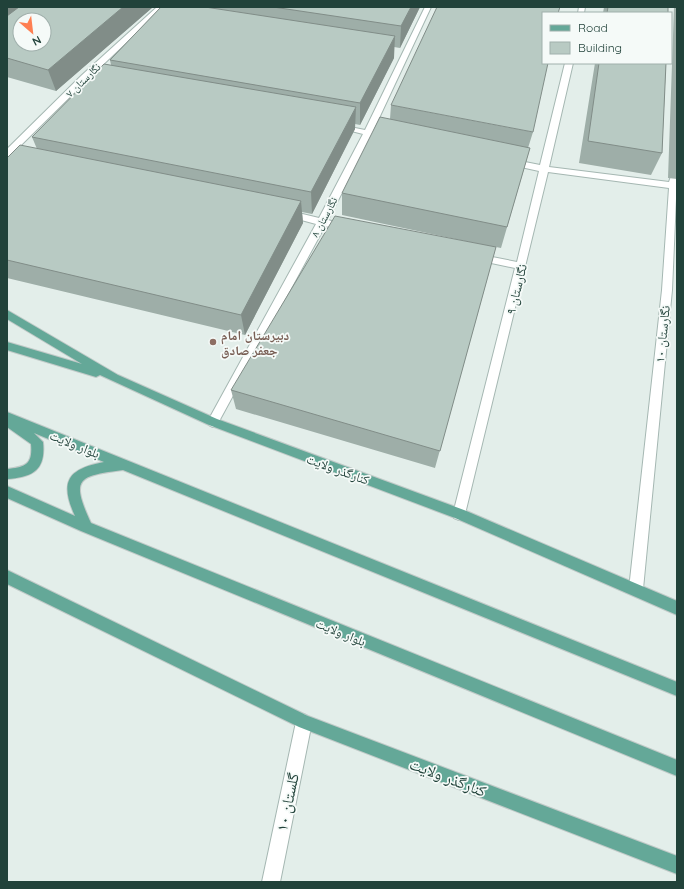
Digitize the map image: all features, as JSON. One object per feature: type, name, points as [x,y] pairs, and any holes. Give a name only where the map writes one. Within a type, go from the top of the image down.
[{"type":"main road","name":"کنارگذر ولایت","points":[[7,314],[114,378],[212,422],[459,514],[636,589],[677,608]]},
{"type":"main road","points":[[7,346],[114,378]]},
{"type":"main road","name":"بلوار ولایت","points":[[7,417],[677,689]]},
{"type":"main road","points":[[7,420],[37,442],[39,452],[38,459],[34,466],[27,471],[7,474]]},
{"type":"main road","points":[[86,527],[73,498],[71,486],[76,476],[88,470],[125,464]]},
{"type":"main road","name":"بلوار ولایت","points":[[7,492],[86,527],[677,768]]},
{"type":"main road","name":"کنارگذر ولایت","points":[[7,577],[304,722],[677,865]]},
{"type":"street","name":"نگارستان ۷","points":[[7,154],[19,147],[85,77],[154,18],[160,7]]},
{"type":"street","name":"نگارستان ۸","points":[[212,422],[322,222],[368,133],[401,53],[428,7]]},
{"type":"street","name":"نگارستان ۹","points":[[459,514],[545,169],[569,64]]},
{"type":"street","points":[[85,77],[116,83]]},
{"type":"street","points":[[330,125],[399,139]]},
{"type":"street","points":[[499,160],[545,169],[676,186]]},
{"type":"street","name":"نگارستان ۱۰","points":[[636,589],[672,290],[676,186],[674,170]]},
{"type":"street","points":[[276,211],[352,229]]},
{"type":"street","points":[[468,254],[521,266]]},
{"type":"street","name":"گلستان ۱۰","points":[[271,882],[304,722]]},
{"type":"building","points":[[19,7],[123,7],[48,70],[7,58],[7,16],[12,12],[12,52],[52,52],[52,12],[12,12]]},
{"type":"building","points":[[161,7],[205,7],[395,36],[360,103],[110,60]]},
{"type":"building","points":[[273,7],[411,7],[401,26]]},
{"type":"building","points":[[437,7],[560,7],[558,12],[542,12],[542,64],[548,64],[533,132],[391,105]]},
{"type":"building","points":[[608,7],[668,7],[668,12],[607,12]]},
{"type":"building","points":[[104,64],[356,107],[311,192],[32,137]]},
{"type":"building","points":[[599,64],[666,64],[662,153],[588,141]]},
{"type":"building","points":[[380,117],[530,148],[507,227],[342,193]]},
{"type":"building","points":[[20,145],[301,201],[241,315],[7,260],[7,158]]},
{"type":"building","points":[[335,216],[496,247],[440,451],[231,390]]},
{"type":"place","name":"دبیرستان امام جعفر صادق","points":[[213,342]]}]
